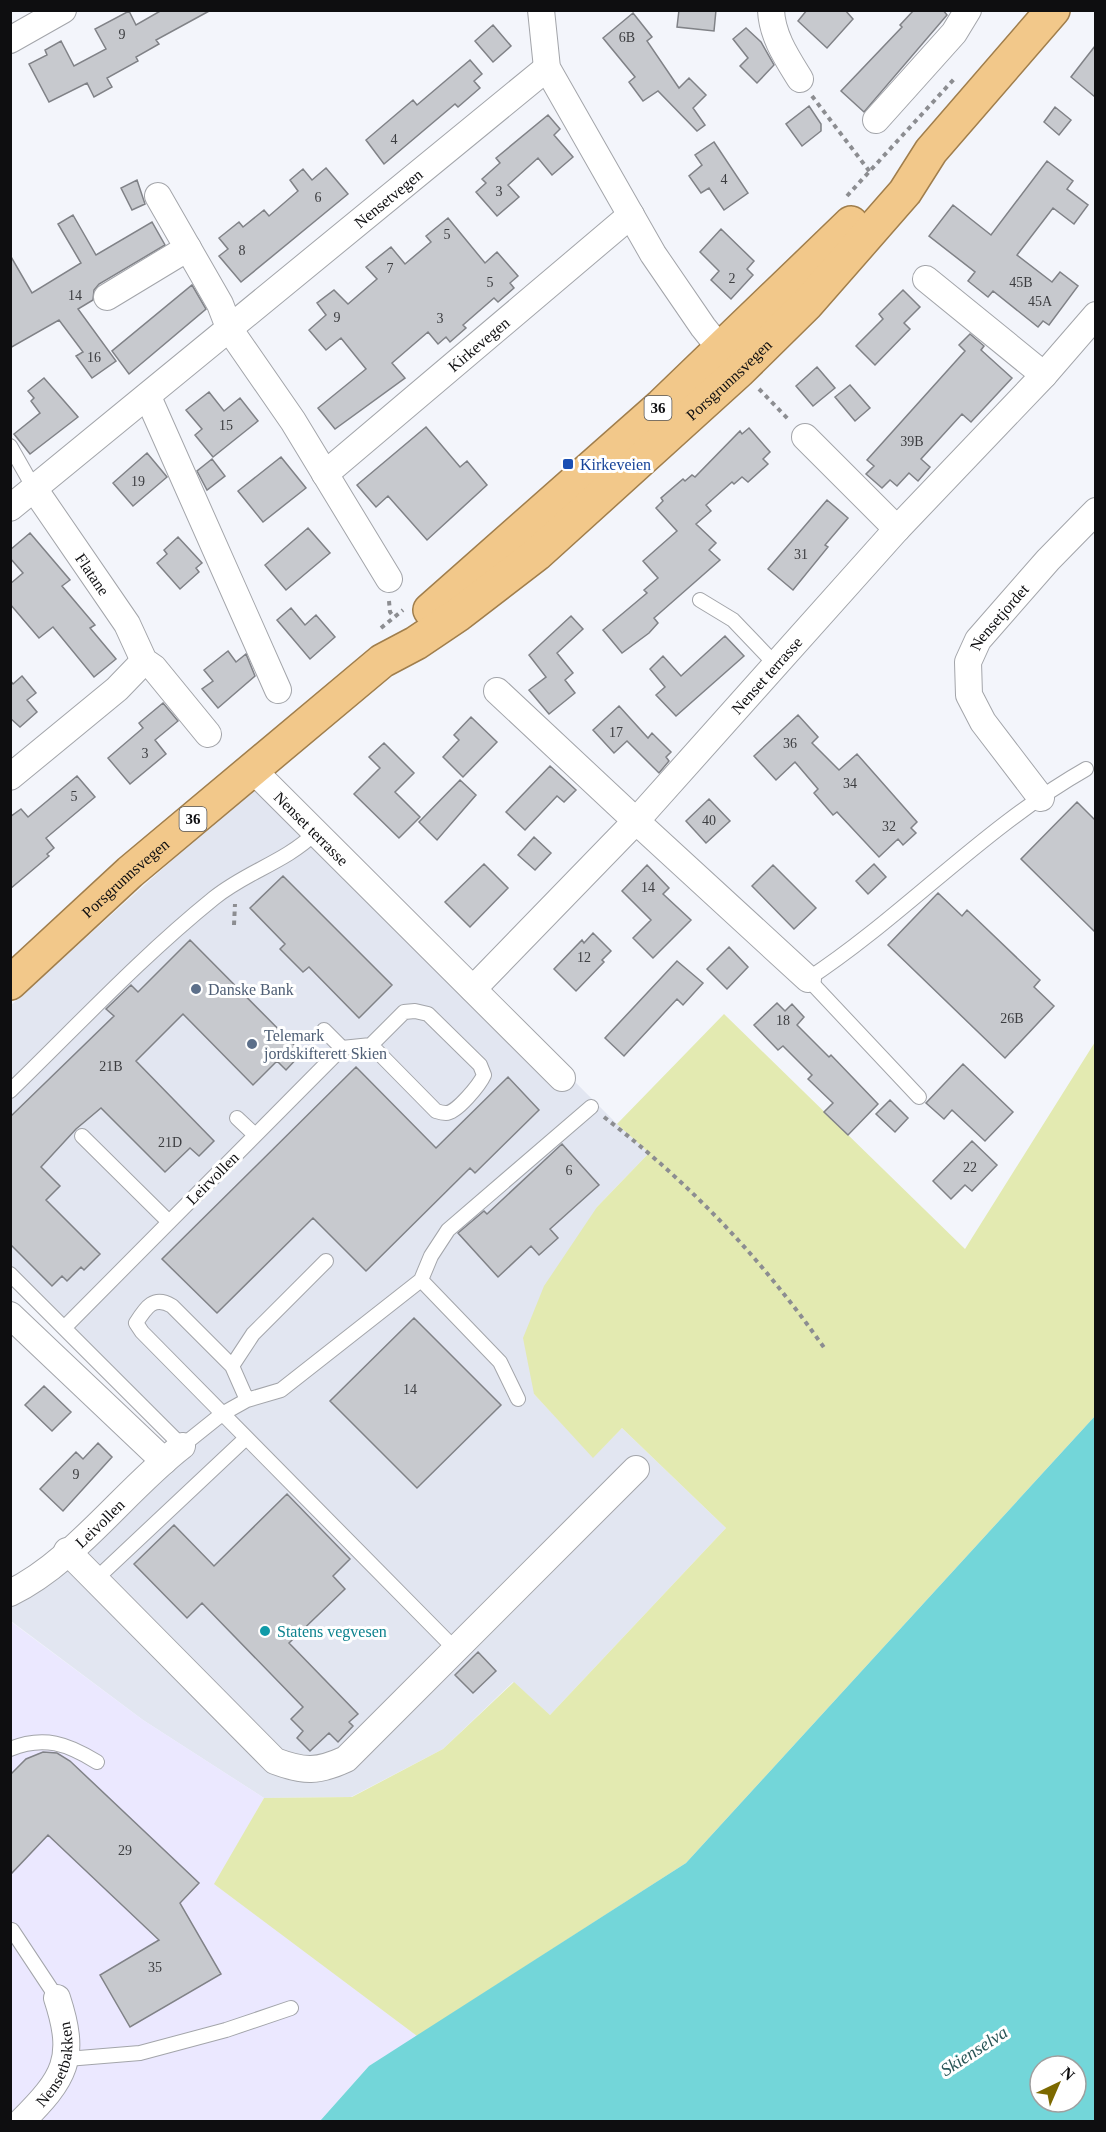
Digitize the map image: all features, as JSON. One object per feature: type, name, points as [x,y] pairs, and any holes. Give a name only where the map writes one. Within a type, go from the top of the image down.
[{"type":"highway","name":"Porsgrunnsvegen","points":[[10,983],[130,872],[382,661],[416,643],[459,614],[546,546],[739,369],[807,304],[905,192],[931,151],[1053,10]]},
{"type":"street","points":[[10,40],[63,10]]},
{"type":"street","points":[[542,10],[547,68],[654,254],[739,369]]},
{"type":"street","points":[[771,10],[771,24],[782,50],[800,79]]},
{"type":"street","points":[[876,120],[954,33],[968,10]]},
{"type":"street","name":"Nensetvegen","points":[[10,508],[148,398],[547,68]]},
{"type":"street","points":[[158,196],[220,304],[230,330],[293,421],[389,579]]},
{"type":"street","name":"Kirkevegen","points":[[325,474],[631,214]]},
{"type":"street","points":[[107,297],[188,248]]},
{"type":"street","points":[[926,279],[1044,375]]},
{"type":"street","name":"Nenset terrasse","points":[[473,989],[636,821],[777,666],[897,529],[1044,375],[1095,315]]},
{"type":"street","points":[[148,398],[278,690]]},
{"type":"street","points":[[806,437],[897,529]]},
{"type":"street","name":"Flatane","points":[[35,490],[127,624],[144,661],[154,668],[208,734]]},
{"type":"street","name":"Nensetjordet","points":[[1041,798],[983,722],[969,695],[968,662],[978,640],[1048,560],[1095,511]]},
{"type":"street","points":[[10,777],[117,689],[144,661]]},
{"type":"street","points":[[497,691],[808,979]]},
{"type":"street","name":"Nenset terrasse","points":[[252,769],[314,834],[562,1078]]},
{"type":"street","points":[[10,1314],[173,1454]]},
{"type":"street","name":"Leivollen","points":[[10,1593],[24,1586],[67,1551],[173,1454]]},
{"type":"street","points":[[67,1551],[275,1761],[297,1769],[324,1769],[346,1759],[636,1469]]},
{"type":"street","name":"Nensetbakken","points":[[21,2121],[50,2093],[67,2059],[67,2028],[57,1998]]},
{"type":"lane","points":[[10,446],[35,490]]},
{"type":"lane","points":[[700,600],[733,620],[777,666]]},
{"type":"lane","points":[[919,1097],[808,979],[842,957],[963,856],[1041,798],[1086,769]]},
{"type":"lane","points":[[10,1091],[138,965],[213,899],[252,872],[290,855],[314,834]]},
{"type":"lane","points":[[324,1030],[342,1048],[371,1045],[404,1012],[415,1011],[428,1014],[480,1065],[484,1075],[480,1084],[453,1111],[446,1113],[436,1111],[371,1045]]},
{"type":"lane","name":"Leirvollen","points":[[65,1327],[342,1048]]},
{"type":"lane","points":[[10,1274],[65,1327],[173,1454],[222,1414],[247,1400],[281,1390],[421,1280],[431,1257],[454,1224],[591,1107]]},
{"type":"lane","points":[[237,1118],[255,1136]]},
{"type":"lane","points":[[82,1136],[169,1222]]},
{"type":"lane","points":[[232,1366],[253,1335],[326,1261]]},
{"type":"lane","points":[[421,1280],[500,1362],[518,1400]]},
{"type":"lane","points":[[247,1400],[232,1366],[172,1306],[163,1300],[155,1301],[143,1312],[136,1323],[142,1332],[245,1439],[456,1650]]},
{"type":"lane","points":[[95,1580],[245,1439]]},
{"type":"lane","points":[[10,1749],[40,1741],[61,1743],[97,1762]]},
{"type":"lane","points":[[12,1930],[57,1998]]},
{"type":"lane","points":[[67,2059],[140,2053],[226,2030],[291,2008]]},
{"type":"path","points":[[846,197],[958,75]]},
{"type":"path","points":[[800,79],[870,172]]},
{"type":"path","points":[[739,369],[806,437]]},
{"type":"path","points":[[234,925],[236,899]]},
{"type":"path","points":[[591,1107],[655,1156],[710,1208],[759,1262],[825,1349]]},
{"type":"shaded area","points":[[268,774],[617,1124],[649,1153],[597,1207],[534,1394],[593,1457],[622,1428],[726,1528],[550,1715],[513,1682],[443,1749],[351,1797],[264,1798],[143,1720],[11,1621],[11,1593],[182,1446],[11,1274],[10,1006]]},
{"type":"shaded area","points":[[10,1621],[143,1720],[264,1798],[215,1884],[417,2036],[369,2066],[320,2121],[11,2121]]},
{"type":"green space","points":[[724,1014],[965,1249],[1095,1042],[1095,1416],[686,1863],[417,2036],[214,1884],[264,1798],[352,1797],[443,1749],[514,1682],[550,1715],[726,1528],[622,1428],[593,1458],[534,1394],[523,1338],[544,1286],[597,1207],[649,1153],[617,1124]]},
{"type":"water","name":"Skienselva","points":[[1095,1416],[1095,2121],[320,2121],[369,2066],[686,1863]]},
{"type":"building","points":[[162,10],[211,10],[156,40],[159,44],[136,57],[138,61],[107,78],[112,87],[94,97],[87,83],[49,102],[29,64],[47,55],[45,50],[61,41],[74,66],[106,49],[95,29],[129,11],[136,25]]},
{"type":"building","points":[[679,10],[716,10],[714,31],[677,27]]},
{"type":"building","points":[[807,10],[845,10],[853,19],[827,48],[798,21]]},
{"type":"building","points":[[914,10],[943,10],[947,15],[864,112],[841,91],[902,27],[900,25]]},
{"type":"building","points":[[633,13],[652,37],[647,41],[679,88],[689,78],[706,95],[693,108],[705,125],[697,131],[658,91],[643,101],[629,82],[635,77],[603,38]]},
{"type":"building","points":[[493,25],[511,46],[493,62],[475,41]]},
{"type":"building","points":[[746,28],[761,42],[774,65],[757,83],[740,66],[748,58],[733,39]]},
{"type":"building","points":[[1095,46],[1095,97],[1071,77]]},
{"type":"building","points":[[470,60],[482,74],[474,81],[480,88],[458,107],[455,104],[384,164],[366,140],[413,100],[417,105]]},
{"type":"building","points":[[809,106],[821,124],[821,131],[802,146],[786,124]]},
{"type":"building","points":[[1055,107],[1071,120],[1059,135],[1044,122]]},
{"type":"building","points":[[548,115],[560,129],[554,135],[573,157],[552,175],[538,158],[508,185],[519,197],[497,216],[476,192],[486,183],[482,179],[500,163],[496,158]]},
{"type":"building","points":[[714,142],[748,193],[724,210],[709,188],[701,193],[689,176],[702,165],[695,155]]},
{"type":"building","points":[[1047,161],[1073,181],[1067,189],[1088,205],[1074,224],[1053,208],[1017,255],[1052,282],[1060,272],[1078,286],[1049,325],[1043,321],[1038,327],[993,291],[988,297],[968,281],[975,272],[929,236],[953,205],[991,235]]},
{"type":"building","points":[[326,168],[348,194],[241,282],[219,256],[228,249],[219,238],[239,222],[243,227],[264,210],[269,216],[298,191],[290,180],[303,169],[312,180]]},
{"type":"building","points":[[137,180],[145,204],[132,210],[121,188]]},
{"type":"building","points":[[73,215],[96,255],[152,222],[165,245],[99,284],[94,290],[93,300],[78,309],[116,361],[92,378],[76,356],[83,352],[59,320],[10,348],[10,255],[32,293],[81,263],[58,224]]},
{"type":"building","points":[[448,218],[485,263],[497,252],[518,276],[510,283],[514,288],[498,302],[494,298],[463,325],[466,328],[450,342],[446,337],[438,344],[428,332],[392,363],[405,378],[335,429],[318,408],[366,369],[341,338],[326,350],[309,330],[326,315],[317,303],[334,290],[348,304],[377,279],[366,267],[391,247],[405,264],[431,242],[426,236]]},
{"type":"building","points":[[721,229],[754,261],[747,269],[753,275],[731,299],[711,280],[719,271],[700,252]]},
{"type":"building","points":[[192,285],[206,309],[129,374],[112,351]]},
{"type":"building","points":[[903,290],[920,307],[904,323],[910,329],[875,365],[856,346],[883,319],[879,314]]},
{"type":"building","points":[[970,334],[984,346],[981,350],[1012,378],[971,422],[962,414],[921,459],[930,467],[918,481],[909,473],[897,486],[890,480],[882,488],[866,474],[874,466],[867,460],[965,351],[959,345]]},
{"type":"building","points":[[817,367],[835,388],[813,406],[796,386]]},
{"type":"building","points":[[44,378],[78,417],[30,454],[14,434],[40,413],[31,401],[34,398],[28,391]]},
{"type":"building","points":[[850,385],[870,408],[855,421],[835,397]]},
{"type":"building","points":[[209,392],[224,411],[240,398],[258,421],[213,457],[195,435],[202,429],[186,410]]},
{"type":"building","points":[[426,427],[460,467],[467,461],[487,485],[427,540],[388,496],[376,507],[357,485]]},
{"type":"building","points":[[749,428],[770,452],[763,459],[768,464],[748,482],[742,477],[734,484],[732,482],[706,505],[711,511],[696,524],[716,543],[709,550],[720,560],[654,618],[658,623],[649,633],[622,653],[603,630],[647,593],[644,590],[658,578],[643,561],[677,531],[656,508],[663,501],[661,498],[683,479],[685,481],[692,475],[695,477],[740,431],[742,434]]},
{"type":"building","points":[[147,453],[167,477],[133,506],[113,483]]},
{"type":"building","points":[[281,457],[306,488],[263,522],[238,491]]},
{"type":"building","points":[[212,459],[225,476],[207,490],[197,471]]},
{"type":"building","points":[[827,500],[848,518],[825,545],[828,547],[793,590],[768,569]]},
{"type":"building","points":[[308,528],[330,553],[286,590],[265,565]]},
{"type":"building","points":[[30,533],[70,580],[62,586],[95,625],[90,628],[116,659],[94,677],[53,627],[39,638],[10,604],[10,584],[23,573],[10,558],[10,550]]},
{"type":"building","points":[[178,537],[202,563],[196,568],[199,572],[180,589],[157,563],[167,554],[164,550]]},
{"type":"building","points":[[291,608],[305,625],[316,615],[335,637],[310,659],[277,620]]},
{"type":"building","points":[[571,616],[583,629],[557,653],[573,673],[565,680],[575,693],[549,714],[529,690],[546,677],[529,655]]},
{"type":"building","points":[[725,636],[744,656],[676,716],[656,695],[665,687],[650,669],[663,656],[681,676]]},
{"type":"building","points":[[228,651],[236,662],[246,654],[255,676],[218,708],[202,689],[213,681],[204,670]]},
{"type":"building","points":[[22,676],[36,693],[27,700],[37,712],[20,727],[10,718],[10,680],[13,684]]},
{"type":"building","points":[[163,703],[178,721],[155,740],[166,754],[130,784],[108,758],[143,728],[139,723]]},
{"type":"building","points":[[619,706],[648,738],[652,733],[671,752],[666,757],[669,761],[659,773],[627,741],[614,753],[593,730]]},
{"type":"building","points":[[798,715],[818,737],[812,743],[839,770],[857,754],[917,822],[911,828],[916,833],[903,845],[898,839],[879,857],[837,812],[833,815],[814,793],[818,789],[795,762],[776,780],[754,756]]},
{"type":"building","points":[[471,717],[497,742],[463,777],[443,757],[459,740],[454,735]]},
{"type":"building","points":[[384,743],[414,773],[395,792],[420,817],[399,838],[354,794],[380,768],[369,757]]},
{"type":"building","points":[[550,766],[576,790],[564,802],[557,796],[525,830],[506,812]]},
{"type":"building","points":[[77,776],[95,797],[46,838],[54,848],[47,854],[49,856],[10,889],[10,817],[21,809],[28,817]]},
{"type":"building","points":[[460,780],[476,795],[437,840],[419,822]]},
{"type":"building","points":[[709,799],[730,821],[706,843],[686,821]]},
{"type":"building","points":[[1077,802],[1095,820],[1095,932],[1021,859]]},
{"type":"building","points":[[534,837],[551,853],[535,870],[518,855]]},
{"type":"building","points":[[484,864],[508,888],[470,927],[445,902]]},
{"type":"building","points":[[874,864],[886,877],[868,894],[856,881]]},
{"type":"building","points":[[647,865],[669,888],[663,894],[691,920],[653,958],[633,938],[651,920],[622,891]]},
{"type":"building","points":[[773,865],[816,908],[794,929],[752,886]]},
{"type":"building","points":[[283,876],[392,985],[359,1018],[309,967],[303,972],[280,949],[285,944],[250,908]]},
{"type":"building","points":[[938,893],[962,916],[967,910],[1040,980],[1034,987],[1054,1006],[1005,1058],[888,945]]},
{"type":"building","points":[[593,933],[611,951],[602,960],[604,962],[576,991],[554,969],[582,940],[584,943]]},
{"type":"building","points":[[190,940],[302,1053],[286,1070],[277,1061],[253,1085],[183,1014],[136,1061],[214,1141],[199,1156],[190,1148],[165,1172],[101,1108],[76,1129],[41,1167],[60,1186],[46,1200],[100,1254],[84,1270],[81,1267],[67,1281],[62,1276],[52,1286],[10,1244],[10,1117],[114,1016],[106,1009],[131,985],[138,992]]},
{"type":"building","points":[[729,947],[748,967],[727,989],[707,969]]},
{"type":"building","points":[[677,961],[703,983],[683,1005],[677,999],[624,1056],[605,1038]]},
{"type":"building","points":[[777,1003],[785,1011],[792,1004],[804,1017],[797,1025],[829,1057],[831,1055],[878,1104],[848,1135],[824,1112],[833,1103],[808,1079],[812,1075],[783,1046],[778,1050],[754,1025]]},
{"type":"building","points":[[963,1064],[1013,1112],[985,1141],[952,1110],[944,1119],[926,1103]]},
{"type":"building","points":[[356,1067],[436,1148],[508,1077],[539,1110],[475,1173],[470,1168],[366,1271],[313,1218],[217,1313],[162,1259]]},
{"type":"building","points":[[890,1100],[908,1118],[895,1132],[876,1114]]},
{"type":"building","points":[[972,1141],[997,1165],[972,1191],[965,1185],[951,1199],[933,1181]]},
{"type":"building","points":[[562,1144],[599,1185],[550,1229],[558,1238],[539,1255],[531,1246],[498,1277],[458,1233],[484,1211],[487,1214]]},
{"type":"building","points":[[414,1318],[501,1405],[417,1488],[330,1401]]},
{"type":"building","points":[[44,1386],[71,1412],[52,1431],[25,1405]]},
{"type":"building","points":[[98,1443],[112,1457],[63,1511],[40,1489],[76,1452],[83,1459]]},
{"type":"building","name":"Statens vegvesen","points":[[287,1494],[350,1559],[333,1576],[345,1589],[289,1643],[358,1714],[349,1722],[353,1726],[338,1742],[329,1733],[310,1751],[297,1738],[303,1731],[291,1719],[303,1707],[202,1603],[187,1618],[134,1564],[174,1525],[214,1566]]},
{"type":"building","points":[[478,1652],[496,1671],[473,1693],[455,1675]]},
{"type":"building","points":[[43,1752],[57,1753],[70,1761],[199,1883],[180,1903],[221,1974],[130,2027],[100,1975],[159,1940],[48,1835],[10,1875],[10,1775],[26,1759]]},
{"type":"place","name":"Kirkeveien","points":[[568,464]]},
{"type":"place","name":"Danske Bank","points":[[196,989]]},
{"type":"place","name":"Telemark jordskifterett Skien","points":[[252,1044]]},
{"type":"place","name":"Statens vegvesen","points":[[265,1631]]}]
